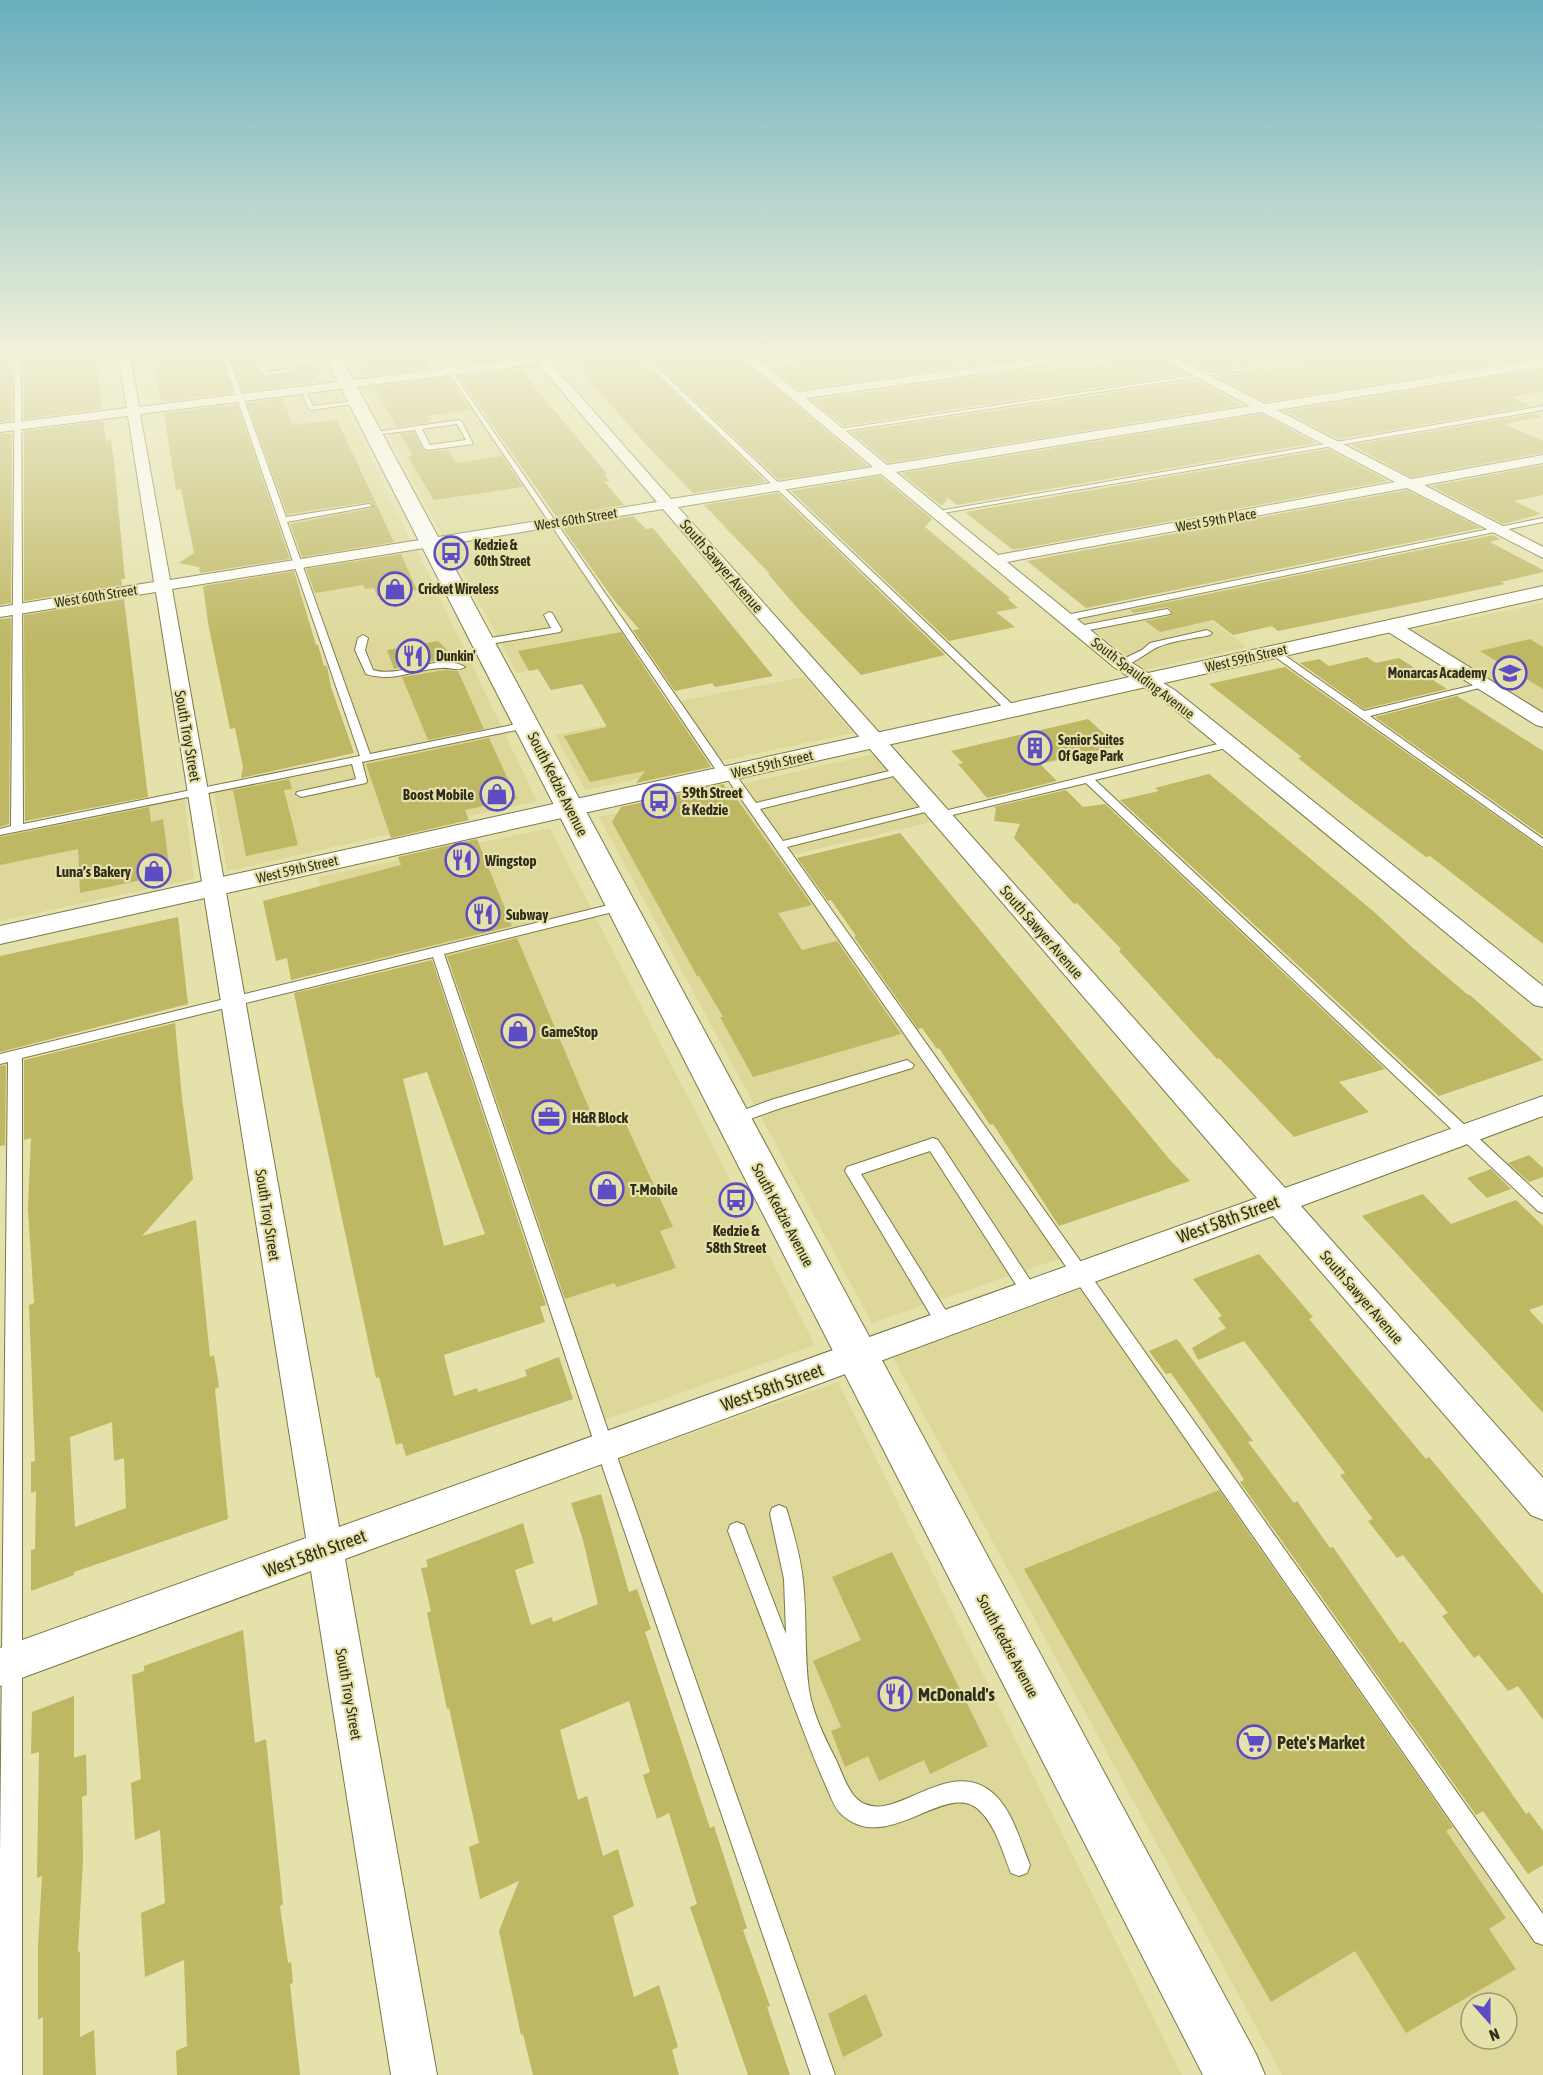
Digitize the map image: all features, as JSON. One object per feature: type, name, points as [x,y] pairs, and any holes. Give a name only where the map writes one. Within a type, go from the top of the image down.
[{"type":"main road","name":"South Kedzie Avenue","points":[[383,452],[1235,2075]]},
{"type":"street","name":"South Troy Street","points":[[140,452],[414,2075]]},
{"type":"street","name":"South Sawyer Avenue","points":[[622,452],[1543,1503]]},
{"type":"street","name":"South Spaulding Avenue","points":[[863,452],[1120,663],[1169,695],[1543,999]]},
{"type":"street","name":"West 60th Street","points":[[0,612],[991,452]]},
{"type":"street","points":[[1348,452],[1543,553]]},
{"type":"street","name":"West 59th Place","points":[[995,560],[1543,459]]},
{"type":"street","name":"West 59th Street","points":[[0,935],[1543,592]]},
{"type":"street","points":[[1391,626],[1543,721]]},
{"type":"street","name":"West 58th Street","points":[[6,1665],[1543,1106]]},
{"type":"lane","points":[[17,828],[18,452]]},
{"type":"lane","points":[[259,452],[361,759],[362,781],[301,794]]},
{"type":"lane","points":[[502,452],[1543,1934]]},
{"type":"lane","points":[[743,452],[1012,710]]},
{"type":"lane","points":[[937,512],[1287,452]]},
{"type":"lane","points":[[283,520],[369,506]]},
{"type":"lane","points":[[1066,618],[1543,520]]},
{"type":"lane","points":[[1079,629],[1167,612]]},
{"type":"lane","points":[[484,642],[557,630],[549,615]]},
{"type":"lane","points":[[1120,663],[1145,652],[1153,645],[1207,633]]},
{"type":"lane","points":[[363,638],[359,644],[360,650],[369,672],[375,674],[390,675],[443,665],[460,667]]},
{"type":"lane","points":[[1274,652],[1543,844]]},
{"type":"lane","points":[[1361,714],[1484,684]]},
{"type":"lane","points":[[0,832],[527,725]]},
{"type":"lane","points":[[780,845],[1088,778],[1230,744]]},
{"type":"lane","points":[[753,807],[902,771]]},
{"type":"lane","points":[[1088,778],[1543,1207]]},
{"type":"lane","points":[[10,2075],[6,1665],[7,1057],[621,906]]},
{"type":"lane","points":[[437,951],[605,1448],[824,2075]]},
{"type":"lane","points":[[733,1120],[776,1104],[907,1065]]},
{"type":"lane","points":[[945,1324],[852,1171],[933,1144],[1030,1292]]},
{"type":"lane","points":[[779,1514],[791,1563],[799,1693]]},
{"type":"lane","points":[[737,1531],[824,1756],[848,1806],[881,1819],[895,1816],[943,1793],[968,1791],[980,1796],[990,1805],[1019,1865]]},
{"type":"shaded area","points":[[259,452],[367,452],[411,541],[297,559]]},
{"type":"shaded area","points":[[397,452],[504,452],[549,518],[442,535]]},
{"type":"shaded area","points":[[555,526],[640,651],[517,673],[447,544]]},
{"type":"shaded area","points":[[416,548],[537,801],[227,871],[213,789],[366,758],[299,567]]},
{"type":"shaded area","points":[[1176,596],[1247,647],[1144,670],[1076,616]]},
{"type":"shaded area","name":"Monarcas Academy","points":[[1543,603],[1543,714],[1411,631]]},
{"type":"shaded area","points":[[804,677],[853,733],[585,790],[555,735],[680,710],[675,702]]},
{"type":"shaded area","points":[[873,754],[931,822],[788,856],[1067,1256],[872,1323],[599,817]]},
{"type":"shaded area","points":[[184,795],[194,879],[0,921],[0,832]]},
{"type":"shaded area","points":[[550,828],[815,1345],[596,1423],[437,951],[341,975],[318,877]]},
{"type":"shaded area","points":[[1089,1286],[1543,1934],[1543,2075],[1282,2075],[893,1358]]},
{"type":"shaded area","points":[[838,1382],[1182,2075],[822,2075],[610,1462]]},
{"type":"building","points":[[0,452],[12,452],[11,603],[0,605]]},
{"type":"building","points":[[24,452],[113,452],[125,579],[121,579],[122,585],[24,601]]},
{"type":"building","points":[[170,452],[253,452],[290,559],[200,573],[199,567],[179,563],[194,553],[181,489],[176,490]]},
{"type":"building","points":[[265,452],[352,452],[394,542],[302,557],[290,524],[373,508],[375,505],[369,502],[287,514]]},
{"type":"building","points":[[411,452],[449,452],[457,463],[502,456],[523,487],[434,500],[408,457],[413,456]]},
{"type":"building","points":[[511,452],[589,452],[607,474],[605,475],[609,481],[604,481],[624,505],[556,516]]},
{"type":"building","points":[[653,452],[735,452],[766,482],[693,493]]},
{"type":"building","points":[[749,452],[851,452],[868,466],[779,480]]},
{"type":"building","points":[[875,452],[956,452],[888,463]]},
{"type":"building","points":[[1031,452],[1265,452],[957,505],[948,498],[942,506],[901,473]]},
{"type":"building","points":[[1312,452],[1333,452],[1388,481],[1013,550],[965,512]]},
{"type":"building","points":[[1364,452],[1543,452],[1543,453],[1411,477]]},
{"type":"building","points":[[1543,465],[1543,495],[1514,501],[1541,514],[1503,524],[1431,486]]},
{"type":"building","points":[[880,476],[932,519],[925,527],[1010,598],[1008,599],[1018,608],[996,612],[1015,627],[949,641],[791,491]]},
{"type":"building","points":[[1407,490],[1481,528],[1086,608],[1027,561]]},
{"type":"building","points":[[778,493],[945,655],[861,675],[704,505]]},
{"type":"building","points":[[633,516],[646,529],[653,528],[773,676],[715,687],[712,683],[675,691],[633,630],[639,629],[614,600],[564,530],[564,527]]},
{"type":"building","points":[[1493,535],[1500,539],[1490,542],[1543,572],[1501,582],[1505,584],[1278,631],[1272,626],[1233,635],[1213,620],[1160,632],[1145,621],[1170,616],[1172,610],[1167,607],[1134,613],[1130,610]]},
{"type":"building","points":[[401,554],[417,590],[377,596],[374,588],[365,589],[363,585],[315,593],[306,569]]},
{"type":"building","points":[[294,571],[316,645],[318,645],[324,666],[327,666],[331,687],[354,753],[241,778],[243,767],[235,728],[230,729],[208,623],[203,586]]},
{"type":"building","points":[[124,599],[148,797],[25,821],[24,615]]},
{"type":"building","points":[[11,618],[9,824],[0,827],[0,619]]},
{"type":"building","points":[[621,632],[711,767],[636,783],[645,771],[590,782],[564,736],[607,727],[582,684],[551,690],[538,669],[529,671],[518,651]]},
{"type":"building","points":[[1530,639],[1543,647],[1543,689],[1480,651]]},
{"type":"building","name":"Dunkin'","points":[[438,641],[452,660],[433,661],[394,669],[387,650]]},
{"type":"building","points":[[1367,657],[1376,663],[1399,658],[1447,689],[1364,709],[1300,663],[1319,659],[1329,666]]},
{"type":"building","points":[[1285,667],[1543,849],[1543,944],[1430,856],[1426,857],[1352,801],[1298,758],[1302,757],[1209,684]]},
{"type":"building","points":[[445,670],[458,671],[484,729],[428,740],[402,677]]},
{"type":"building","points":[[1457,696],[1543,751],[1543,836],[1375,717]]},
{"type":"building","name":"Senior Suites Of Gage Park","points":[[1088,719],[1118,746],[1040,764],[1057,781],[987,798],[958,764],[963,763],[951,751]]},
{"type":"building","points":[[489,738],[517,799],[465,810],[469,820],[391,838],[366,764]]},
{"type":"building","points":[[1209,774],[1373,911],[1543,1060],[1439,1096],[1120,800],[1159,791],[1155,788]]},
{"type":"building","points":[[289,779],[292,789],[284,790],[298,845],[246,856],[233,790]]},
{"type":"building","points":[[723,784],[729,792],[731,791],[812,905],[778,913],[802,950],[837,941],[901,1034],[753,1077],[720,1017],[723,1017],[697,976],[612,822],[621,807]]},
{"type":"building","points":[[1066,790],[1083,807],[1105,804],[1385,1069],[1339,1082],[1369,1112],[1294,1137],[1219,1058],[1217,1059],[1119,951],[1121,949],[1077,903],[1074,904],[1014,838],[1020,824],[994,821],[996,809],[994,807]]},
{"type":"building","points":[[149,807],[151,822],[163,819],[170,874],[80,893],[78,849],[0,865],[0,837]]},
{"type":"building","points":[[900,833],[1170,1160],[1190,1181],[1059,1226],[993,1124],[990,1125],[939,1048],[937,1049],[922,1028],[918,1029],[831,900],[828,901],[797,858]]},
{"type":"building","points":[[477,839],[512,926],[291,980],[287,958],[276,961],[263,901],[401,865],[398,857]]},
{"type":"building","points":[[178,917],[188,1004],[0,1052],[0,956]]},
{"type":"building","points":[[517,938],[597,1127],[624,1120],[673,1227],[660,1231],[676,1268],[617,1287],[614,1283],[565,1299],[447,956]]},
{"type":"building","points":[[432,960],[546,1305],[540,1307],[545,1322],[444,1355],[454,1396],[477,1388],[478,1392],[527,1376],[525,1370],[559,1357],[573,1399],[406,1456],[402,1443],[396,1445],[379,1377],[376,1378],[294,993]],"holes":[[[427,1072],[485,1234],[444,1246],[403,1079]]]},
{"type":"building","points":[[175,1023],[193,1179],[142,1236],[196,1220],[210,1357],[214,1355],[219,1387],[215,1389],[228,1519],[74,1572],[74,1575],[31,1591],[31,1550],[35,1549],[36,1491],[31,1493],[31,1462],[35,1461],[29,1305],[34,1303],[28,1209],[31,1138],[24,1140],[24,1060]],"holes":[[[112,1422],[114,1461],[124,1458],[126,1508],[75,1527],[70,1437]]]},
{"type":"building","points":[[6,1065],[5,1145],[0,1146],[0,1066]]},
{"type":"building","points":[[1529,1155],[1543,1168],[1543,1177],[1529,1182],[1508,1163]]},
{"type":"building","points":[[1491,1169],[1511,1189],[1487,1198],[1467,1178]]},
{"type":"building","points":[[1423,1194],[1451,1224],[1516,1200],[1543,1226],[1543,1305],[1529,1310],[1543,1325],[1543,1413],[1362,1216]]},
{"type":"building","points":[[1259,1254],[1313,1317],[1309,1319],[1426,1459],[1429,1457],[1543,1594],[1543,1720],[1518,1686],[1508,1691],[1479,1655],[1474,1658],[1442,1616],[1448,1613],[1403,1555],[1397,1558],[1368,1521],[1373,1519],[1340,1475],[1345,1473],[1244,1341],[1198,1360],[1192,1348],[1226,1328],[1218,1318],[1222,1316],[1193,1279]]},
{"type":"building","points":[[1177,1339],[1253,1441],[1248,1442],[1294,1503],[1297,1501],[1330,1548],[1333,1547],[1400,1643],[1403,1641],[1462,1722],[1526,1814],[1529,1812],[1543,1831],[1543,1865],[1528,1874],[1483,1811],[1476,1815],[1240,1482],[1244,1480],[1238,1470],[1171,1373],[1166,1374],[1149,1351]]},
{"type":"building","name":"Pete's Market","points":[[1219,1490],[1453,1827],[1446,1831],[1506,1918],[1489,1929],[1516,1969],[1478,1991],[1459,1991],[1459,2002],[1406,2033],[1355,1951],[1271,2002],[1024,1569]]},
{"type":"building","points":[[601,1494],[629,1592],[637,1589],[651,1629],[645,1632],[710,1828],[714,1826],[747,1928],[743,1930],[770,2006],[767,2007],[790,2075],[748,2075],[690,1907],[697,1904],[669,1813],[657,1819],[643,1775],[650,1772],[629,1701],[560,1730],[578,1800],[587,1796],[603,1856],[618,1849],[634,1906],[613,1916],[634,1997],[659,1985],[678,2047],[672,2050],[679,2075],[533,2075],[523,2034],[521,2035],[499,1931],[519,1881],[480,1899],[469,1847],[479,1843],[449,1708],[447,1709],[427,1613],[431,1611],[421,1568],[428,1567],[426,1560],[523,1523],[534,1563],[515,1570],[531,1625],[552,1617],[553,1622],[598,1604],[583,1540],[571,1503]]},
{"type":"building","name":"McDonald's","points":[[892,1552],[988,1746],[930,1774],[924,1760],[879,1781],[868,1756],[845,1767],[831,1731],[841,1727],[813,1661],[861,1640],[832,1577]]},
{"type":"building","points":[[243,1630],[255,1743],[266,1739],[283,1904],[280,1906],[288,1963],[291,1962],[293,1983],[290,1984],[300,2075],[177,2075],[176,2051],[187,2046],[184,1960],[145,1977],[141,1913],[165,1903],[160,1830],[135,1840],[131,1783],[141,1779],[132,1675],[144,1671],[144,1666]]},
{"type":"building","points":[[74,1696],[74,1758],[86,1754],[87,1795],[82,1797],[83,1860],[78,1952],[80,1951],[80,2037],[94,2030],[96,2075],[43,2075],[43,2017],[38,2020],[38,1946],[42,1876],[37,1878],[39,1752],[31,1754],[32,1712]]},
{"type":"building","points":[[866,1994],[883,2036],[843,2057],[828,2014]]},
{"type":"place","name":"Kedzie & 60th Street","points":[[451,553]]},
{"type":"place","name":"Cricket Wireless","points":[[395,589]]},
{"type":"place","name":"Dunkin'","points":[[413,656]]},
{"type":"place","name":"Monarcas Academy","points":[[1510,673]]},
{"type":"place","name":"Senior Suites Of Gage Park","points":[[1035,748]]},
{"type":"place","name":"Boost Mobile","points":[[497,794]]},
{"type":"place","name":"59th Street & Kedzie","points":[[659,801]]},
{"type":"place","name":"Wingstop","points":[[462,860]]},
{"type":"place","name":"Luna’s Bakery","points":[[154,871]]},
{"type":"place","name":"Subway","points":[[483,914]]},
{"type":"place","name":"GameStop","points":[[518,1031]]},
{"type":"place","name":"H&R Block","points":[[549,1117]]},
{"type":"place","name":"T-Mobile","points":[[607,1189]]},
{"type":"place","name":"Kedzie & 58th Street","points":[[736,1200]]},
{"type":"place","name":"McDonald's","points":[[895,1694]]},
{"type":"place","name":"Pete's Market","points":[[1254,1742]]}]
